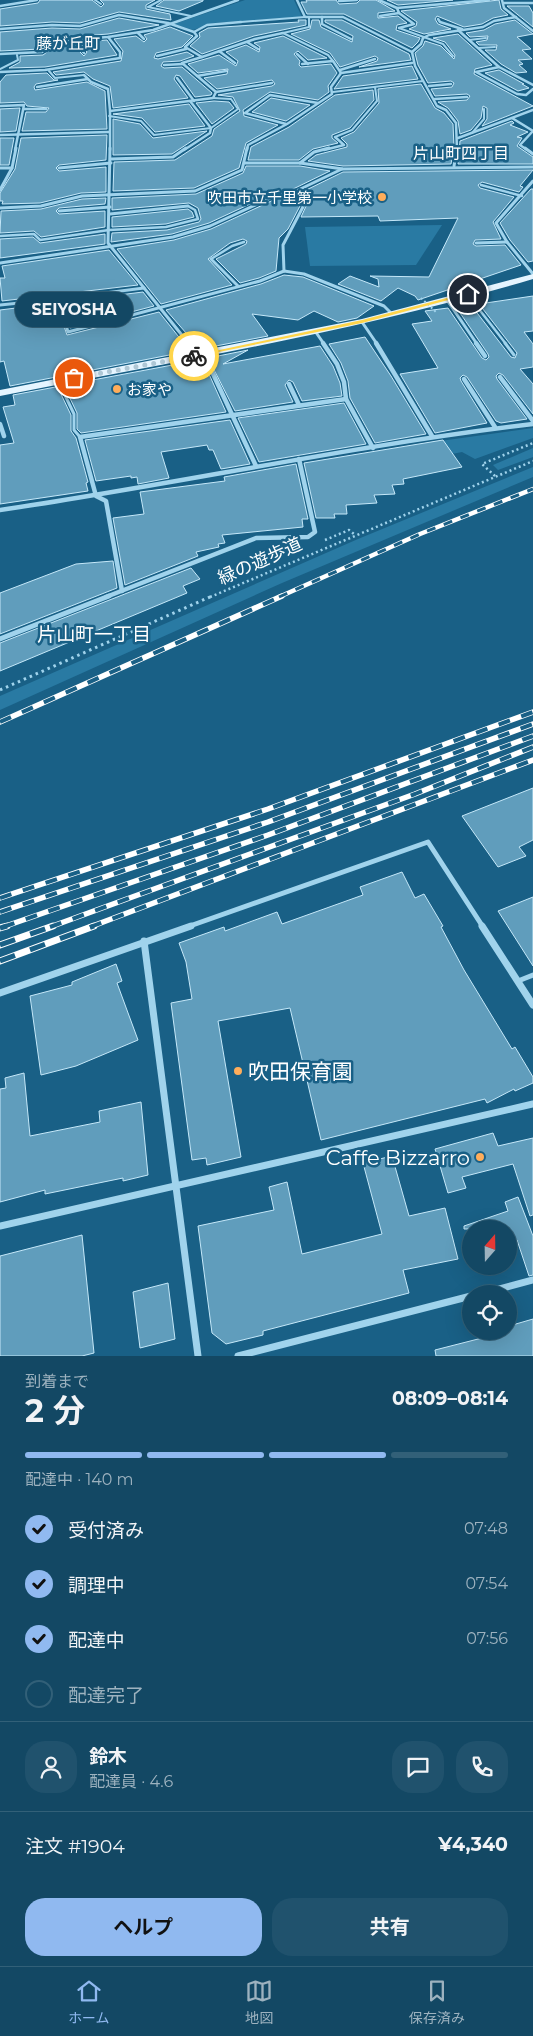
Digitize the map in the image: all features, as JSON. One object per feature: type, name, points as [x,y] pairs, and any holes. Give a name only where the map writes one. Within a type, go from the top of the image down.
[{"type":"main road","points":[[0,393],[362,322],[533,275]]},
{"type":"street","points":[[7,0],[13,4]]},
{"type":"street","points":[[0,6],[37,0]]},
{"type":"street","points":[[0,54],[42,52],[57,41],[138,33],[170,25],[238,0]]},
{"type":"street","points":[[298,0],[307,17],[344,17],[412,52]]},
{"type":"street","points":[[341,5],[339,0],[357,0]]},
{"type":"street","points":[[378,0],[397,8],[489,0]]},
{"type":"street","points":[[502,0],[504,8],[533,31]]},
{"type":"street","points":[[504,4],[533,3]]},
{"type":"street","points":[[397,8],[399,13],[414,24],[399,28]]},
{"type":"street","points":[[380,16],[399,13]]},
{"type":"street","points":[[0,29],[52,25],[80,26],[119,15],[168,22],[170,25],[194,32],[207,25],[240,22]]},
{"type":"street","points":[[384,15],[388,18]]},
{"type":"street","points":[[322,17],[322,24],[351,39]]},
{"type":"street","points":[[454,166],[458,138],[456,120],[447,109],[437,106],[428,86],[412,63],[412,52],[421,44],[423,38],[458,30],[483,27],[494,21],[516,17]]},
{"type":"street","points":[[438,19],[440,22],[464,29]]},
{"type":"street","points":[[526,25],[533,25]]},
{"type":"street","points":[[0,35],[6,28]]},
{"type":"street","points":[[458,30],[499,67],[533,85]]},
{"type":"street","points":[[186,49],[185,46],[197,36],[194,32]]},
{"type":"street","points":[[138,33],[144,39]]},
{"type":"street","points":[[164,64],[183,64],[247,42],[283,34]]},
{"type":"street","points":[[0,70],[24,73],[49,71],[120,58],[120,52],[108,37]]},
{"type":"street","points":[[72,40],[84,53]]},
{"type":"street","points":[[247,42],[258,48]]},
{"type":"street","points":[[157,56],[186,49],[202,56]]},
{"type":"street","points":[[220,51],[235,63]]},
{"type":"street","points":[[297,54],[308,64]]},
{"type":"street","points":[[0,208],[34,207],[73,197],[195,191],[242,170],[248,145],[287,124],[333,92],[331,87],[340,71],[375,59]]},
{"type":"street","points":[[302,64],[332,61],[340,71]]},
{"type":"street","points":[[340,71],[412,63]]},
{"type":"street","points":[[183,64],[216,92],[272,83]]},
{"type":"street","points":[[499,67],[476,72],[517,94],[526,95],[533,89]]},
{"type":"street","points":[[197,76],[226,72]]},
{"type":"street","points":[[84,75],[108,89],[111,161],[108,243],[159,307],[208,363],[256,466]]},
{"type":"street","points":[[60,168],[111,161],[173,157],[210,133],[211,128],[177,78]]},
{"type":"street","points":[[37,87],[88,79]]},
{"type":"street","points":[[428,86],[450,84]]},
{"type":"street","points":[[110,111],[213,98],[216,92]]},
{"type":"street","points":[[245,112],[270,96],[318,103]]},
{"type":"street","points":[[435,99],[467,97]]},
{"type":"street","points":[[0,106],[24,106],[24,109],[46,109]]},
{"type":"street","points":[[0,190],[12,168],[24,109]]},
{"type":"street","points":[[458,138],[533,110]]},
{"type":"street","points":[[245,112],[287,124]]},
{"type":"street","points":[[512,118],[533,131],[520,145],[533,154]]},
{"type":"street","points":[[0,135],[109,132]]},
{"type":"street","points":[[300,163],[314,152],[344,145],[335,137]]},
{"type":"street","points":[[245,163],[300,163],[342,169],[454,166],[533,167]]},
{"type":"street","points":[[0,168],[12,168]]},
{"type":"street","points":[[0,263],[173,237],[210,226],[279,194],[290,194],[342,169]]},
{"type":"street","points":[[533,181],[522,196],[501,213],[496,223],[507,242],[533,275]]},
{"type":"street","points":[[284,271],[283,245],[304,205],[290,194]]},
{"type":"street","points":[[110,214],[188,206]]},
{"type":"street","points":[[59,211],[110,207]]},
{"type":"street","points":[[476,243],[507,242]]},
{"type":"street","points":[[211,259],[238,286]]},
{"type":"street","points":[[58,299],[68,332],[238,286],[284,271],[304,274],[384,306],[392,314]]},
{"type":"street","points":[[0,306],[144,288]]},
{"type":"street","points":[[447,300],[484,356]]},
{"type":"street","points":[[362,322],[396,372],[432,436]]},
{"type":"street","points":[[315,332],[337,364],[346,399],[373,448]]},
{"type":"street","points":[[0,510],[96,496],[432,436],[533,422],[500,376]]},
{"type":"street","points":[[464,379],[495,427]]},
{"type":"street","points":[[289,384],[300,405]]},
{"type":"street","points":[[122,590],[106,501],[96,496],[80,437],[346,399]]},
{"type":"street","points":[[0,424],[4,436]]},
{"type":"street","points":[[0,639],[256,538],[308,537],[315,532],[299,459]]},
{"type":"street","points":[[0,993],[428,842],[533,1005]]},
{"type":"street","points":[[144,941],[198,1356]]},
{"type":"street","points":[[0,1226],[533,1104]]},
{"type":"street","points":[[514,1285],[533,1280]]},
{"type":"street","points":[[238,1356],[462,1298]]},
{"type":"lane","points":[[95,0],[102,4]]},
{"type":"lane","points":[[161,0],[148,7],[191,16]]},
{"type":"lane","points":[[240,22],[307,17],[309,27],[283,34]]},
{"type":"lane","points":[[399,28],[443,44],[452,56]]},
{"type":"lane","points":[[283,34],[328,55],[332,61]]},
{"type":"lane","points":[[469,40],[486,38]]},
{"type":"lane","points":[[478,48],[495,47]]},
{"type":"lane","points":[[0,70],[18,60],[18,55]]},
{"type":"lane","points":[[49,71],[55,78],[84,75]]},
{"type":"lane","points":[[333,92],[423,81]]},
{"type":"lane","points":[[335,137],[352,130],[377,102],[375,87]]},
{"type":"lane","points":[[213,98],[231,99],[238,109],[236,111]]},
{"type":"lane","points":[[472,133],[483,120],[484,109]]},
{"type":"lane","points":[[109,116],[141,121],[154,135],[211,128],[236,111],[245,112]]},
{"type":"lane","points":[[481,185],[522,196]]},
{"type":"lane","points":[[0,236],[34,234],[40,240],[109,230],[166,227],[198,219],[195,210],[188,206]]},
{"type":"lane","points":[[211,259],[232,246],[244,242]]},
{"type":"lane","points":[[468,294],[514,355]]},
{"type":"lane","points":[[62,391],[73,408],[77,420],[74,430],[80,437]]},
{"type":"lane","points":[[518,981],[533,974]]},
{"type":"path","points":[[421,298],[436,312]]},
{"type":"path","points":[[495,476],[482,464],[533,443]]},
{"type":"path","name":"緑の遊歩道","points":[[0,690],[354,534],[533,461]]},
{"type":"path","points":[[308,537],[314,544],[349,530],[354,534]]},
{"type":"shaded area","points":[[245,0],[294,0],[302,17],[214,23],[193,30],[174,24]]},
{"type":"shaded area","points":[[442,225],[416,265],[310,266],[305,227]]},
{"type":"shaded area","points":[[533,428],[533,438],[475,459],[462,452],[452,454],[426,443]]},
{"type":"shaded area","points":[[533,448],[533,457],[498,470],[493,465]]},
{"type":"shaded area","points":[[533,467],[533,477],[282,583],[0,710],[0,696],[358,539]]},
{"type":"building","points":[[40,0],[92,0],[101,7],[104,4],[100,0],[155,0],[146,5],[146,9],[170,14],[171,20],[119,12],[80,23],[52,22],[0,26],[0,9],[38,3]]},
{"type":"building","points":[[164,0],[203,1],[179,11],[156,6]]},
{"type":"building","points":[[306,0],[336,0],[339,4],[357,3],[360,0],[376,0],[395,11],[378,13],[378,18],[398,16],[407,23],[397,25],[396,30],[420,38],[412,48],[344,14],[307,14],[301,2],[307,2]]},
{"type":"building","points":[[387,0],[453,0],[398,5]]},
{"type":"building","points":[[499,0],[501,9],[508,15],[493,18],[482,24],[464,27],[437,16],[435,19],[438,24],[451,29],[424,34],[409,29],[416,26],[417,22],[401,11]]},
{"type":"building","points":[[507,6],[529,6],[533,13],[533,27]]},
{"type":"building","points":[[119,18],[159,25],[108,34],[57,38],[41,49],[0,51],[0,32],[52,28],[80,29]]},
{"type":"building","points":[[298,20],[306,20],[306,25],[254,36],[202,54],[190,46],[200,37],[199,33],[208,28],[299,22]]},
{"type":"building","points":[[312,20],[319,20],[321,27],[352,42],[353,36],[325,22],[325,20],[342,20],[409,54],[411,60],[359,67],[377,61],[378,58],[375,56],[340,67],[330,53],[291,34],[310,29]]},
{"type":"building","points":[[515,20],[533,34],[517,37],[531,49],[522,50],[532,59],[518,60],[523,64],[519,65],[527,72],[516,73],[501,64],[485,50],[496,50],[497,45],[479,45],[476,42],[487,40],[488,36],[470,37],[466,33],[484,30],[495,24]]},
{"type":"building","points":[[170,27],[193,36],[182,47],[156,53],[154,58],[158,59],[187,52],[194,56],[180,61],[163,62],[161,66],[164,68],[182,67],[212,93],[211,95],[195,97],[180,76],[176,75],[174,79],[188,98],[113,108],[110,86],[93,79],[84,72],[56,75],[53,72],[121,61],[123,51],[114,39],[136,36],[144,42],[147,39],[144,35]]},
{"type":"building","points":[[458,34],[492,65],[475,69],[474,74],[533,106],[482,126],[487,119],[487,108],[483,106],[481,118],[471,130],[460,134],[458,121],[448,108],[438,102],[467,100],[470,96],[467,94],[435,96],[431,89],[452,87],[454,83],[451,81],[428,83],[418,65],[415,53],[423,46],[425,41],[441,46],[454,59],[455,55],[445,42],[433,38]]},
{"type":"building","points":[[283,36],[327,58],[308,60],[298,51],[294,54],[300,61],[299,65],[301,67],[331,64],[337,73],[328,86],[329,92],[318,100],[270,92],[243,110],[244,116],[278,125],[246,143],[239,168],[194,188],[113,191],[114,162],[175,160],[212,136],[214,129],[240,111],[233,97],[218,95],[275,84],[272,80],[217,89],[204,78],[227,74],[228,69],[198,73],[188,64],[219,55],[236,66],[238,61],[226,52],[246,45],[259,52],[260,47],[254,43]]},
{"type":"building","points":[[107,40],[117,55],[45,67],[9,68],[20,62],[20,56],[43,55],[58,44],[71,43],[84,56],[87,52],[79,42]]},
{"type":"building","points":[[412,66],[418,79],[334,89],[343,76]]},
{"type":"building","points":[[499,70],[529,88],[518,91],[485,73]]},
{"type":"building","points":[[47,73],[54,80],[58,80],[36,84],[35,90],[87,82],[105,91],[107,129],[22,131],[26,112],[46,112],[49,108],[27,106],[24,102],[0,103],[0,82],[6,75]]},
{"type":"building","points":[[421,84],[435,108],[444,113],[453,124],[454,147],[451,164],[343,166],[308,161],[316,155],[347,147],[347,144],[341,138],[354,132],[379,103],[378,89]]},
{"type":"building","points":[[373,90],[374,100],[350,128],[332,135],[332,138],[338,143],[313,149],[299,160],[248,160],[251,147],[289,127],[335,95]]},
{"type":"building","points":[[271,98],[310,105],[286,121],[252,112]]},
{"type":"building","points":[[229,102],[234,108],[212,124],[196,103]]},
{"type":"building","points":[[189,104],[205,126],[155,132],[142,118],[113,114]]},
{"type":"building","points":[[20,108],[16,131],[0,132],[0,109]]},
{"type":"building","points":[[113,119],[140,124],[153,138],[207,131],[172,154],[113,155]]},
{"type":"building","points":[[512,121],[514,123],[510,125],[528,132],[517,137],[522,138],[517,146],[533,157],[533,164],[458,164],[460,141]]},
{"type":"building","points":[[107,135],[106,160],[59,165],[56,168],[59,171],[106,167],[106,192],[81,193],[40,203],[2,204],[3,201],[0,201],[0,193],[15,169],[21,138]]},
{"type":"building","points":[[0,138],[14,138],[9,165],[0,165]]},
{"type":"building","points":[[246,166],[300,166],[330,171],[289,191],[278,191],[209,223],[172,234],[111,242],[112,233],[167,230],[199,222],[201,219],[198,208],[189,203],[112,210],[112,198],[196,194],[243,173]]},
{"type":"building","points":[[533,170],[520,186],[523,187],[519,192],[482,182],[478,185],[480,188],[514,197],[493,222],[501,239],[475,240],[473,244],[476,246],[505,245],[521,265],[418,300],[415,296],[398,288],[381,301],[338,284],[350,276],[379,287],[378,279],[370,276],[429,277],[458,218],[380,221],[378,216],[301,217],[307,204],[296,195],[343,172]]},
{"type":"building","points":[[533,189],[533,261],[528,262],[510,240],[500,223]]},
{"type":"building","points":[[280,197],[289,197],[300,206],[288,229],[279,238],[276,271],[259,278],[240,283],[216,259],[246,244],[247,241],[243,239],[230,243],[208,259],[232,285],[161,304],[117,249],[174,240],[211,229]]},
{"type":"building","points":[[106,198],[105,204],[59,208],[56,211],[59,214],[105,211],[105,227],[41,237],[34,231],[0,233],[1,211],[41,209],[82,199]]},
{"type":"building","points":[[188,209],[194,217],[166,224],[112,227],[112,217]]},
{"type":"building","points":[[105,234],[105,244],[0,258],[0,239],[33,237],[40,243]]},
{"type":"building","points":[[109,250],[138,285],[2,301],[0,278],[5,278],[2,266]]},
{"type":"building","points":[[284,275],[303,277],[374,306],[357,318],[338,322],[314,311],[298,320],[252,314],[268,336],[200,349],[166,310],[261,284]]},
{"type":"building","points":[[143,292],[154,306],[70,328],[62,302]]},
{"type":"building","points":[[533,296],[533,331],[524,332],[533,344],[533,367],[520,369],[533,384],[533,414],[503,375],[499,373],[496,376],[497,379],[527,419],[501,423],[496,421],[467,377],[463,375],[460,378],[461,381],[487,423],[435,433],[400,374],[438,368],[412,324],[432,321],[425,311],[448,308],[482,358],[486,360],[489,357],[488,354],[456,307],[471,305],[511,357],[515,358],[517,353],[479,304]]},
{"type":"building","points":[[56,303],[67,335],[159,312],[190,351],[10,386],[4,361],[0,362],[0,310]]},
{"type":"building","points":[[365,337],[426,434],[375,443],[350,398],[348,381],[341,363],[329,344]]},
{"type":"building","points":[[320,346],[333,366],[340,383],[342,396],[302,401],[293,382],[289,380],[285,385],[293,402],[235,411],[208,358],[248,350],[223,364]]},
{"type":"building","points":[[199,360],[205,365],[226,412],[81,433],[77,429],[77,413],[66,390],[62,388],[60,392],[71,415],[71,431],[76,438],[88,482],[86,483],[88,491],[0,504],[0,445],[14,443],[3,407],[15,405],[13,395]]},
{"type":"building","points":[[344,403],[366,444],[259,462],[238,418]]},
{"type":"building","points":[[230,420],[250,464],[221,469],[213,450],[209,450],[207,445],[161,452],[169,478],[138,484],[137,477],[131,478],[131,476],[96,481],[85,440]]},
{"type":"building","points":[[443,440],[462,467],[403,479],[404,484],[392,485],[395,494],[374,495],[377,503],[346,505],[347,514],[334,514],[335,518],[316,518],[304,463]]},
{"type":"building","points":[[296,464],[308,519],[302,519],[303,527],[222,535],[225,543],[218,544],[219,547],[196,552],[198,556],[125,585],[113,518],[144,514],[140,492],[225,481],[224,477]]},
{"type":"building","points":[[113,561],[117,588],[0,634],[0,593],[76,564]]},
{"type":"building","points":[[191,568],[200,579],[183,586],[187,593],[0,671],[0,643]]},
{"type":"building","points":[[533,788],[533,840],[519,847],[526,856],[498,867],[462,816]]},
{"type":"building","points":[[402,872],[415,898],[424,894],[443,926],[441,927],[464,970],[512,1049],[515,1047],[533,1077],[533,1083],[515,1091],[514,1089],[487,1103],[485,1099],[321,1140],[290,1008],[218,1021],[241,1157],[207,1165],[206,1158],[192,1160],[171,1003],[192,999],[186,962],[179,943],[224,927],[225,931],[277,912],[282,924],[363,895],[360,887]]},
{"type":"building","points":[[533,897],[533,966],[498,911]]},
{"type":"building","points":[[116,964],[122,981],[117,983],[138,1040],[76,1066],[41,1075],[30,996],[72,985],[72,982]]},
{"type":"building","points":[[24,1073],[30,1136],[100,1122],[99,1111],[141,1102],[148,1175],[123,1181],[123,1178],[45,1194],[45,1190],[0,1202],[0,1089],[6,1088],[5,1078]]},
{"type":"building","points":[[493,1133],[498,1146],[533,1138],[533,1215],[530,1216],[513,1164],[462,1177],[466,1188],[448,1193],[435,1149]]},
{"type":"building","points":[[392,1156],[409,1216],[445,1208],[458,1259],[403,1270],[409,1293],[263,1331],[263,1335],[226,1344],[212,1333],[198,1226],[274,1210],[269,1187],[287,1182],[302,1254],[382,1234],[363,1163]]},
{"type":"building","points":[[518,1197],[533,1236],[533,1275],[529,1276],[518,1243],[518,1220],[482,1220],[508,1211],[505,1202]]},
{"type":"building","points":[[82,1235],[94,1353],[82,1356],[0,1356],[0,1256]]},
{"type":"building","points":[[168,1283],[175,1339],[140,1348],[133,1292]]},
{"type":"building","points":[[533,1319],[533,1356],[436,1356],[435,1350],[474,1340],[517,1340],[517,1324]]},
{"type":"railway","points":[[279,597],[420,534],[533,489]]},
{"type":"railway","points":[[0,722],[282,596]]},
{"type":"railway","points":[[0,898],[268,809],[533,712]]},
{"type":"railway","points":[[0,912],[268,822],[533,724]]},
{"type":"railway","points":[[3,927],[268,835],[533,736]]},
{"type":"railway","points":[[50,927],[415,794],[533,747]]},
{"type":"railway","points":[[90,927],[533,760]]},
{"type":"railway","points":[[0,928],[7,926]]},
{"type":"railway","points":[[0,945],[53,926]]},
{"type":"railway","points":[[0,961],[94,926]]},
{"type":"way so far","points":[[74,378],[194,356]]},
{"type":"place","name":"吹田市立千里第一小学校","points":[[382,197]]},
{"type":"place","name":"SEIYOSHA","points":[[74,378]]},
{"type":"place","name":"お家や","points":[[117,389]]},
{"type":"place","name":"吹田保育園","points":[[238,1071]]},
{"type":"place","name":"Caffe Bizzarro","points":[[480,1157]]},
{"type":"district","name":"藤が丘町","points":[[68,43]]},
{"type":"district","name":"片山町四丁目","points":[[461,153]]},
{"type":"district","name":"片山町一丁目","points":[[94,634]]},
{"type":"route","points":[[194,356],[362,322],[468,294]]}]
